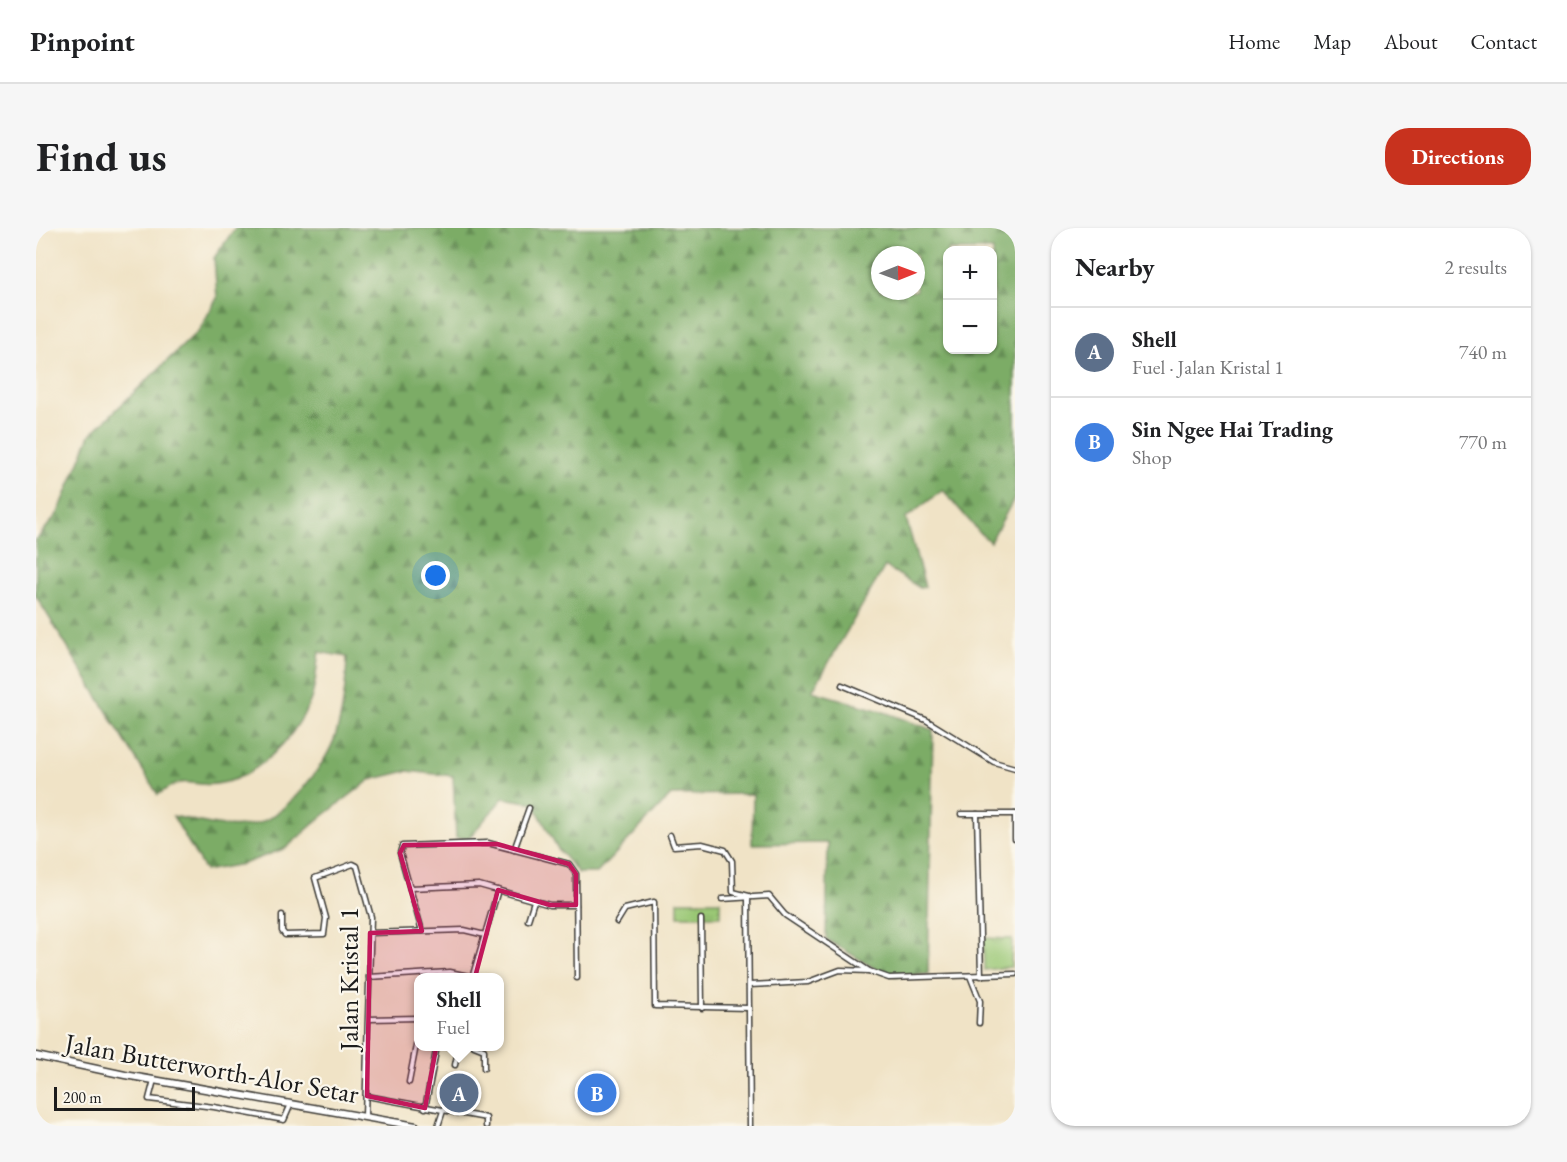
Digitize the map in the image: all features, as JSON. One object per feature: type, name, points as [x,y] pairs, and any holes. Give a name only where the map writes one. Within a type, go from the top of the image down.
[{"type":"main road","name":"Jalan Butterworth-Alor Setar","points":[[36,1056],[154,1080],[416,1126]]},
{"type":"street","points":[[843,685],[926,720],[994,762],[1015,768]]},
{"type":"street","points":[[514,850],[529,808]]},
{"type":"street","points":[[961,814],[1015,814],[1015,838]]},
{"type":"street","points":[[977,814],[981,976]]},
{"type":"street","points":[[670,835],[674,846],[702,844],[725,850],[732,861],[734,894],[748,898]]},
{"type":"street","points":[[422,931],[400,853],[404,845],[480,842],[568,864],[576,874],[577,978]]},
{"type":"street","name":"Jalan Kristal 1","points":[[282,915],[282,931],[285,935],[324,934],[326,918],[315,878],[355,864],[370,904],[365,1117]]},
{"type":"street","points":[[410,888],[468,885],[498,890],[550,905],[576,905]]},
{"type":"street","points":[[473,973],[498,890]]},
{"type":"street","points":[[722,899],[769,896],[785,915],[869,971]]},
{"type":"street","points":[[748,898],[750,1126]]},
{"type":"street","points":[[528,920],[534,901]]},
{"type":"street","points":[[617,922],[625,909],[654,902],[654,1002],[658,1007],[749,1008]]},
{"type":"street","points":[[701,919],[702,1008]]},
{"type":"street","points":[[370,933],[464,930],[485,935]]},
{"type":"street","points":[[749,985],[808,982],[840,970],[869,971],[896,979],[1015,974]]},
{"type":"street","points":[[434,973],[454,973]]},
{"type":"street","points":[[369,977],[414,974]]},
{"type":"street","points":[[970,976],[980,1001],[979,1023]]},
{"type":"street","points":[[369,1019],[414,1018]]},
{"type":"street","points":[[409,1082],[415,1051]]},
{"type":"street","points":[[425,1108],[436,1051]]},
{"type":"street","points":[[455,1065],[458,1051]]},
{"type":"street","points":[[484,1051],[484,1068]]},
{"type":"street","points":[[154,1080],[149,1099],[214,1107],[284,1120],[291,1104]]},
{"type":"street","points":[[367,1096],[486,1118],[486,1126]]},
{"type":"street","points":[[438,1126],[443,1111]]},
{"type":"highlighted area","points":[[497,844],[569,864],[576,874],[576,905],[550,905],[498,890],[464,1019],[442,1016],[425,1108],[367,1096],[370,933],[422,931],[400,853],[404,845]]},
{"type":"green space","points":[[235,228],[1015,228],[1015,497],[990,542],[943,490],[906,518],[925,587],[920,588],[885,566],[812,691],[884,712],[933,730],[928,974],[896,976],[881,972],[826,939],[828,843],[752,844],[753,794],[671,795],[597,873],[578,873],[558,849],[533,803],[503,798],[469,838],[456,838],[453,776],[407,771],[370,780],[286,848],[243,864],[205,871],[173,816],[212,824],[251,825],[277,813],[290,802],[314,775],[331,747],[343,706],[347,657],[319,652],[314,687],[308,706],[284,743],[249,773],[211,785],[176,784],[158,795],[36,596],[36,540],[58,513],[90,435],[199,330],[217,298],[214,258]]},
{"type":"green space","points":[[678,901],[720,901],[720,916],[678,916]]},
{"type":"green space","points":[[983,938],[1012,939],[1011,967],[984,970]]},
{"type":"place","name":"Shell","points":[[459,1093]]},
{"type":"place","name":"Sin Ngee Hai Trading","points":[[597,1093]]}]
